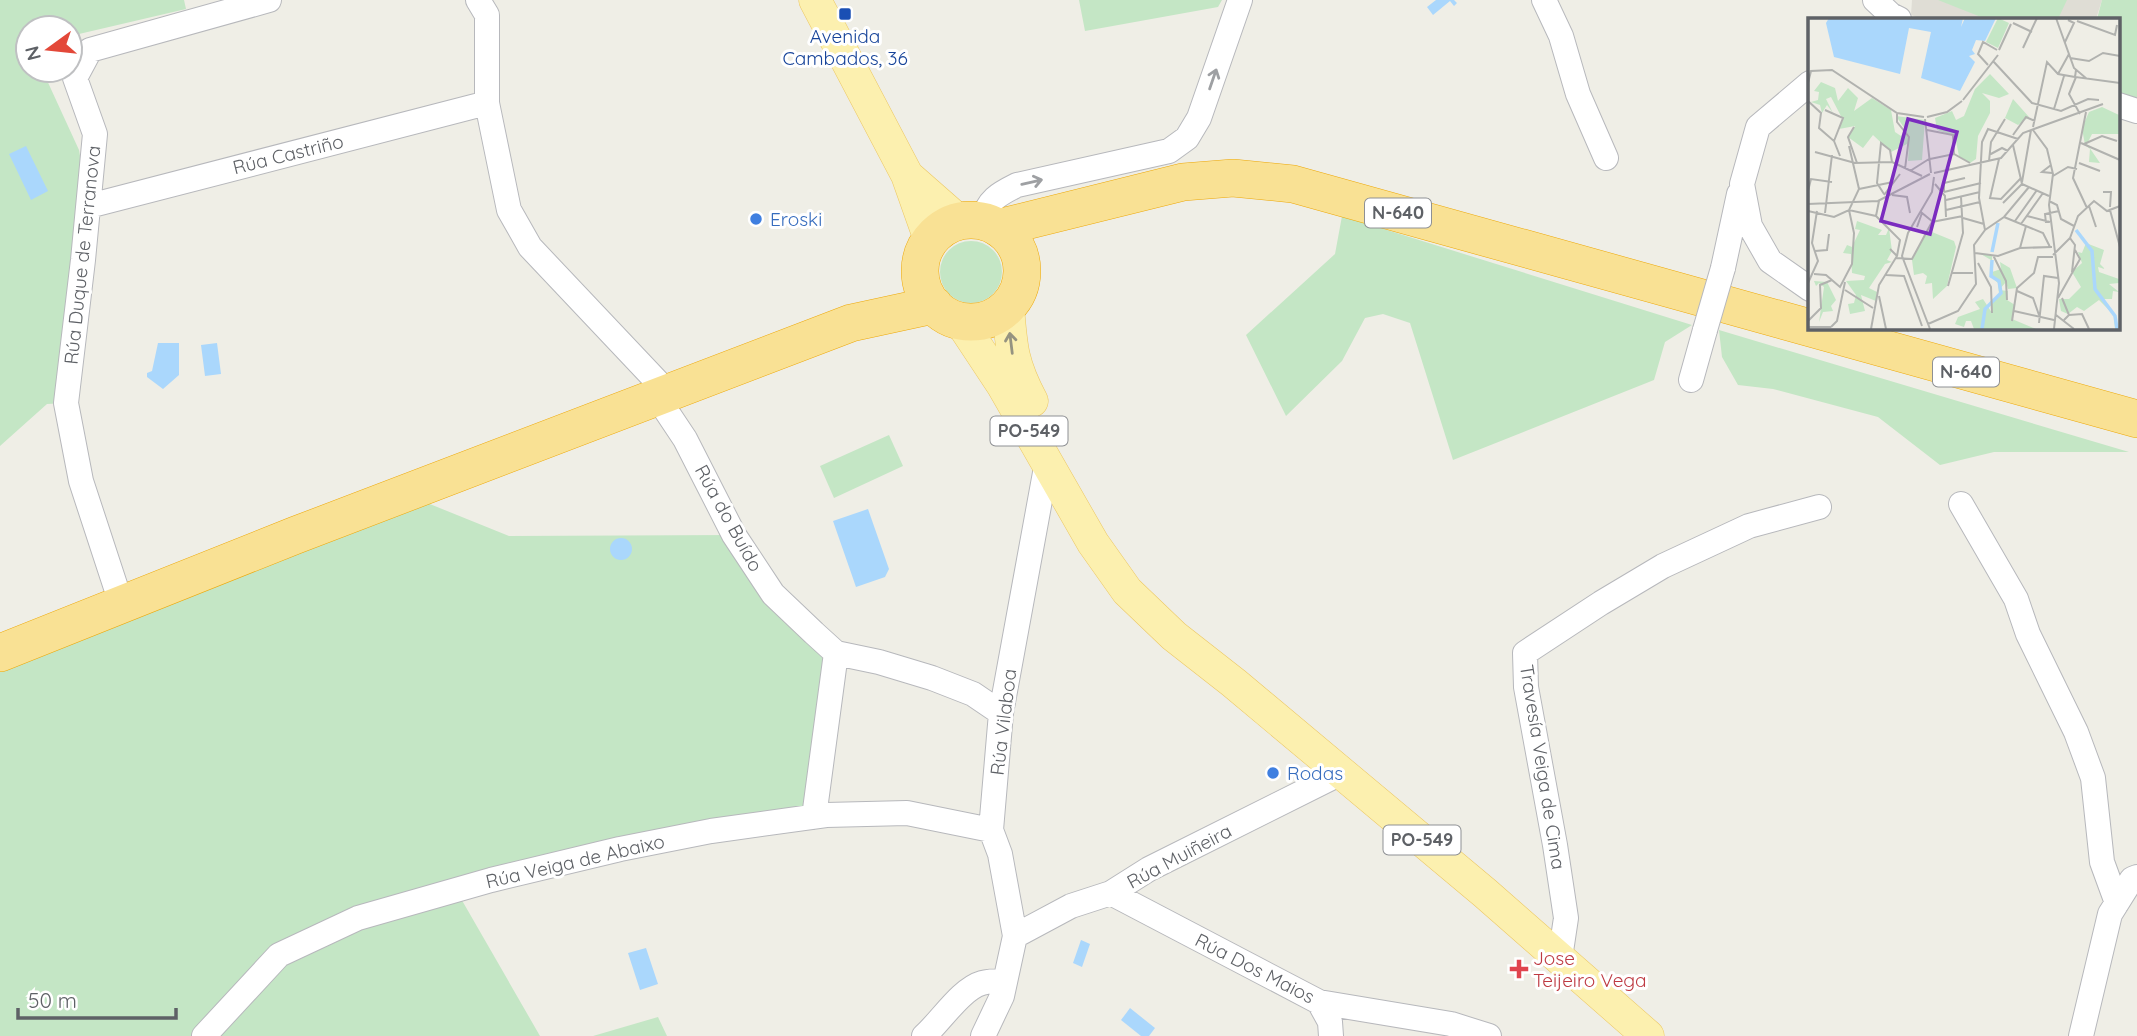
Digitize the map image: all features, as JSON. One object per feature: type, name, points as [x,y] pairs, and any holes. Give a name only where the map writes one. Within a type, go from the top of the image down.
[{"type":"highway","name":"N-640","points":[[958,236],[1042,218],[1126,194],[1183,182],[1233,178],[1293,184],[1808,327]]},
{"type":"highway","name":"N-640","points":[[1008,306],[1017,293],[1022,269],[1040,248],[1063,230],[1126,194]]},
{"type":"highway","points":[[851,323],[958,236],[1015,246],[1022,269]]},
{"type":"highway","points":[[947,313],[923,289],[958,236]]},
{"type":"highway","points":[[0,653],[121,603],[851,323],[947,313],[975,321],[989,318],[1008,306]]},
{"type":"highway","name":"N-640","points":[[1814,329],[2137,419]]},
{"type":"main road","points":[[815,0],[907,175],[958,236]]},
{"type":"main road","name":"PO-549","points":[[1008,306],[1011,349],[1019,378],[1042,421],[1106,536],[1192,649]]},
{"type":"main road","name":"PO-549","points":[[947,313],[1003,386],[1093,543],[1127,591],[1174,636],[1341,773],[1648,1036]]},
{"type":"street","name":"Rúa Duque de Terranova","points":[[121,603],[81,481],[66,404],[95,134],[75,78],[90,50],[269,0]]},
{"type":"street","name":"Rúa do Buído","points":[[478,0],[487,15],[487,103],[509,211],[530,247],[663,395],[734,535],[773,594],[836,653]]},
{"type":"street","points":[[958,236],[995,197],[1017,185],[1169,151],[1187,138],[1199,118],[1240,0]]},
{"type":"street","points":[[1544,0],[1561,36],[1578,94],[1606,158]]},
{"type":"street","points":[[1691,380],[1723,268],[1758,127],[1808,85]]},
{"type":"street","name":"Rúa Castriño","points":[[89,206],[487,103]]},
{"type":"street","points":[[2120,107],[2137,111]]},
{"type":"street","points":[[1742,184],[1750,226],[1770,261],[1808,288]]},
{"type":"street","name":"Rúa Vilaboa","points":[[983,1036],[1002,996],[1015,936],[1000,854],[991,830],[1000,713],[1047,462]]},
{"type":"street","points":[[1961,504],[2017,599],[2028,634],[2077,732],[2093,778],[2102,862],[2117,903]]},
{"type":"street","name":"Travesía Veiga de Cima","points":[[1560,958],[1566,918],[1527,687],[1525,653],[1663,566],[1749,526],[1819,507]]},
{"type":"street","points":[[814,817],[836,653],[879,662],[932,678],[973,694],[1000,713]]},
{"type":"street","name":"Rúa Muiñeira","points":[[1015,936],[1072,906],[1111,893],[1149,869],[1341,773]]},
{"type":"street","name":"Rúa Veiga de Abaixo","points":[[204,1036],[279,955],[358,918],[491,880],[620,849],[711,831],[814,817],[907,813],[991,830]]},
{"type":"street","points":[[2081,1036],[2110,914],[2137,877]]},
{"type":"street","name":"Rúa Dos Maios","points":[[1111,893],[1319,1002],[1451,1024],[1489,1036]]},
{"type":"street","points":[[923,1036],[962,995],[982,983],[1005,981]]},
{"type":"street","points":[[1319,1002],[1330,1023],[1331,1036]]},
{"type":"shaded area","points":[[1912,0],[2102,0],[2096,18],[1919,18],[1911,15]]},
{"type":"green space","points":[[0,0],[184,0],[186,9],[84,33],[84,14],[14,14],[14,84],[49,84],[79,150],[89,206],[66,403],[47,404],[0,446]]},
{"type":"green space","points":[[1079,0],[1222,0],[1218,7],[1085,31]]},
{"type":"green space","points":[[1938,0],[2067,0],[2058,18],[1983,18]]},
{"type":"green space","points":[[2102,0],[2137,0],[2137,108],[2120,101],[2120,18],[2097,18]]},
{"type":"green space","points":[[1342,216],[1692,325],[1665,342],[1654,380],[1453,460],[1410,323],[1383,314],[1365,318],[1342,361],[1286,416],[1246,335],[1335,254]]},
{"type":"green space","points":[[971,241],[983,243],[993,250],[1000,260],[1000,284],[993,294],[983,301],[971,303],[959,301],[949,294],[942,284],[940,272],[942,260],[949,250],[959,243]]},
{"type":"green space","points":[[1719,330],[2129,452],[1994,452],[1940,465],[1878,417],[1773,389],[1738,385],[1722,357]]},
{"type":"green space","points":[[889,435],[903,466],[834,498],[820,466]]},
{"type":"green space","points":[[405,494],[509,536],[734,535],[836,653],[814,817],[456,890],[540,1036],[0,1036],[0,672]]},
{"type":"green space","points":[[658,1017],[667,1036],[593,1036]]},
{"type":"water","points":[[1436,0],[1454,0],[1457,3],[1454,6],[1450,1],[1433,15],[1427,7]]},
{"type":"water","points":[[26,146],[48,191],[31,200],[9,154]]},
{"type":"water","points":[[158,343],[179,343],[179,375],[163,389],[147,377],[147,373],[152,371]]},
{"type":"water","points":[[217,343],[221,374],[205,376],[201,345]]},
{"type":"water","points":[[868,509],[889,569],[885,577],[856,587],[833,521]]},
{"type":"water","points":[[621,538],[629,541],[632,549],[629,557],[621,560],[613,557],[610,549],[613,541]]},
{"type":"water","points":[[1081,940],[1090,944],[1082,967],[1073,963]]},
{"type":"water","points":[[646,948],[658,984],[640,990],[628,953]]},
{"type":"water","points":[[1130,1008],[1155,1028],[1149,1036],[1141,1036],[1121,1020]]},
{"type":"place","name":"Avenida Cambados, 36","points":[[845,14]]},
{"type":"place","name":"Eroski","points":[[756,219]]},
{"type":"place","name":"Rodas","points":[[1273,773]]},
{"type":"place","name":"Jose Teijeiro Vega","points":[[1519,969]]}]
